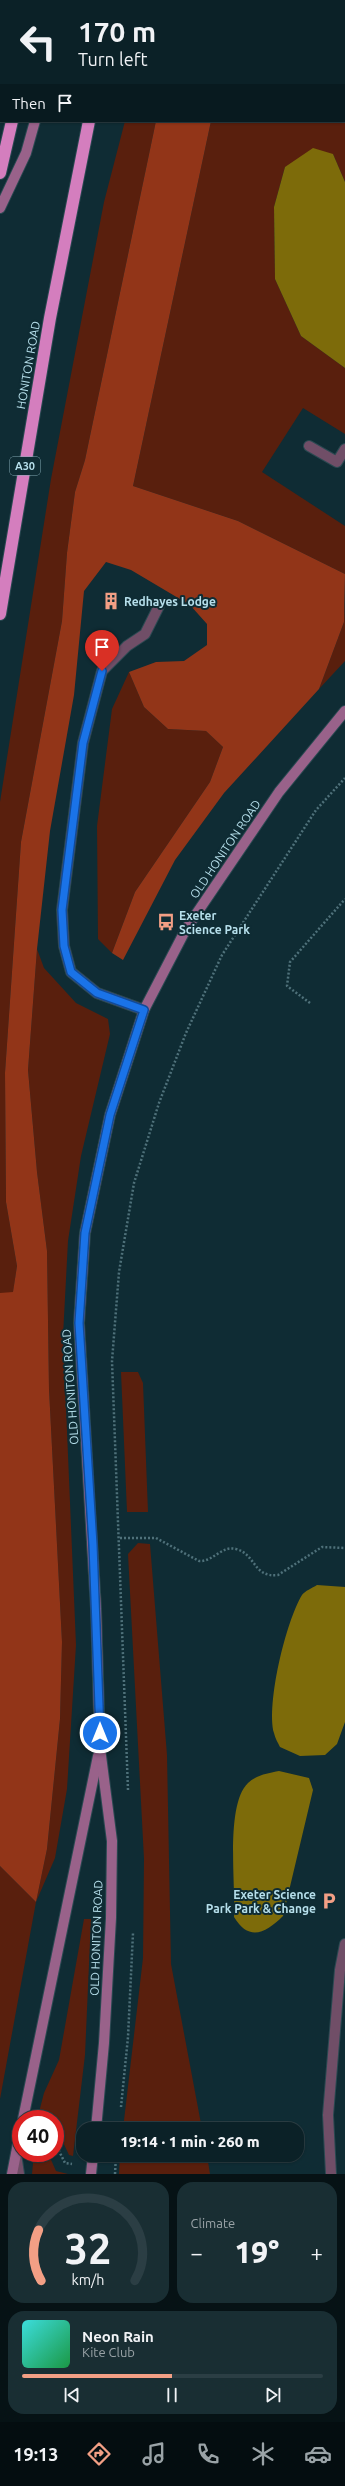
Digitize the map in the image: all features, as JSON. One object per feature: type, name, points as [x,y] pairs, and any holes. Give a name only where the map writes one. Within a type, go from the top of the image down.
[{"type":"highway","points":[[0,173],[12,122]]},
{"type":"highway","name":"HONITON ROAD","points":[[0,614],[50,318],[89,122]]},
{"type":"street","points":[[0,208],[26,153],[35,122]]},
{"type":"street","points":[[309,446],[337,462],[345,449]]},
{"type":"street","points":[[144,1010],[97,993],[71,972],[64,946],[62,910],[83,743],[102,671],[126,646],[146,634],[159,606]]},
{"type":"street","name":"OLD HONITON ROAD","points":[[97,2122],[104,2043],[111,1918],[112,1841],[100,1748],[98,1638],[79,1323],[85,1233],[110,1115],[144,1010],[186,929],[279,792],[345,711]]},
{"type":"street","name":"OLD HONITON ROAD","points":[[25,2110],[100,1748]]},
{"type":"street","points":[[331,2174],[328,2115],[340,1970],[345,1944]]},
{"type":"street","points":[[12,2174],[14,2162]]},
{"type":"street","points":[[18,2162],[19,2174]]},
{"type":"street","points":[[91,2174],[92,2162]]},
{"type":"path","points":[[128,1795],[120,1538],[112,1361],[118,1272],[134,1183],[159,1104],[186,1033],[222,955],[316,810],[345,778]]},
{"type":"path","points":[[310,1003],[287,986],[290,962],[345,899]]},
{"type":"path","points":[[120,1538],[156,1538],[199,1561],[205,1561],[225,1550],[236,1549],[247,1555],[262,1574],[271,1576],[278,1575],[322,1547],[345,1548]]},
{"type":"path","points":[[120,2111],[128,2037],[133,1960],[132,1928]]},
{"type":"path","points":[[115,2174],[116,2162]]},
{"type":"shaded area","points":[[125,122],[156,122],[85,460],[75,492],[67,553],[62,621],[21,842],[5,1073],[6,1202],[17,1266],[13,1293],[0,1293],[0,802],[51,479],[104,202]]},
{"type":"shaded area","points":[[156,122],[211,122],[133,486],[238,521],[345,574],[344,622],[319,689],[224,793],[175,860],[123,960],[112,953],[135,892],[210,782],[223,747],[206,731],[168,729],[144,707],[129,672],[156,662],[184,661],[207,645],[207,624],[190,605],[131,570],[106,562],[84,591],[74,695],[50,831],[37,949],[28,1070],[37,1172],[47,1251],[49,1389],[62,1642],[60,1719],[47,1849],[36,1902],[0,1866],[0,1293],[13,1292],[17,1266],[6,1202],[5,1073],[21,842],[62,621],[67,553],[75,492],[85,460]]},
{"type":"shaded area","points":[[211,122],[345,122],[345,182],[333,154],[285,167],[274,207],[275,279],[301,336],[345,368],[345,434],[303,408],[262,472],[345,526],[345,574],[238,521],[133,486]]},
{"type":"shaded area","points":[[313,148],[333,154],[345,182],[345,368],[301,336],[275,279],[274,207],[285,167]]},
{"type":"shaded area","points":[[345,603],[345,661],[319,689],[344,622]]},
{"type":"shaded area","points":[[129,672],[144,707],[168,729],[206,731],[223,747],[210,782],[135,892],[112,953],[98,939],[97,826],[112,709]]},
{"type":"shaded area","points":[[37,949],[44,968],[76,1003],[108,1019],[110,1034],[81,1156],[68,1241],[63,1336],[76,1645],[67,1789],[55,1858],[36,1902],[47,1849],[60,1719],[62,1642],[49,1389],[47,1251],[37,1172],[28,1070]]},
{"type":"shaded area","points":[[121,1372],[138,1372],[143,1383],[148,1512],[127,1512]]},
{"type":"shaded area","points":[[138,1543],[150,1544],[167,1755],[171,1964],[201,2122],[124,2122],[143,1958],[144,1859],[128,1554]]},
{"type":"shaded area","points":[[317,1585],[345,1587],[345,1722],[337,1744],[325,1755],[300,1756],[280,1747],[277,1742],[272,1720],[273,1703],[279,1663],[290,1623],[302,1595]]},
{"type":"shaded area","points":[[279,1771],[309,1778],[313,1790],[283,1916],[270,1927],[258,1932],[252,1932],[246,1930],[240,1925],[234,1917],[233,1847],[236,1809],[241,1794],[251,1780],[259,1776]]},
{"type":"shaded area","points":[[0,1866],[36,1902],[0,2099]]},
{"type":"shaded area","points":[[84,1919],[91,1919],[85,2055],[73,2156],[69,2155],[64,2144],[64,2110],[40,2110],[44,2093],[59,2060]]},
{"type":"shaded area","points":[[33,2162],[52,2162],[56,2171],[68,2174],[32,2174]]},
{"type":"shaded area","points":[[120,2162],[208,2162],[210,2174],[119,2174]]},
{"type":"place","name":"Redhayes Lodge","points":[[111,601]]},
{"type":"place","name":"Exeter Science Park","points":[[166,922]]},
{"type":"place","name":"Exeter Science Park Park & Change","points":[[329,1901]]},
{"type":"route","points":[[100,1733],[93,1545],[79,1323],[85,1233],[110,1115],[144,1010],[97,993],[71,972],[64,946],[62,910],[83,743],[102,671]]}]
